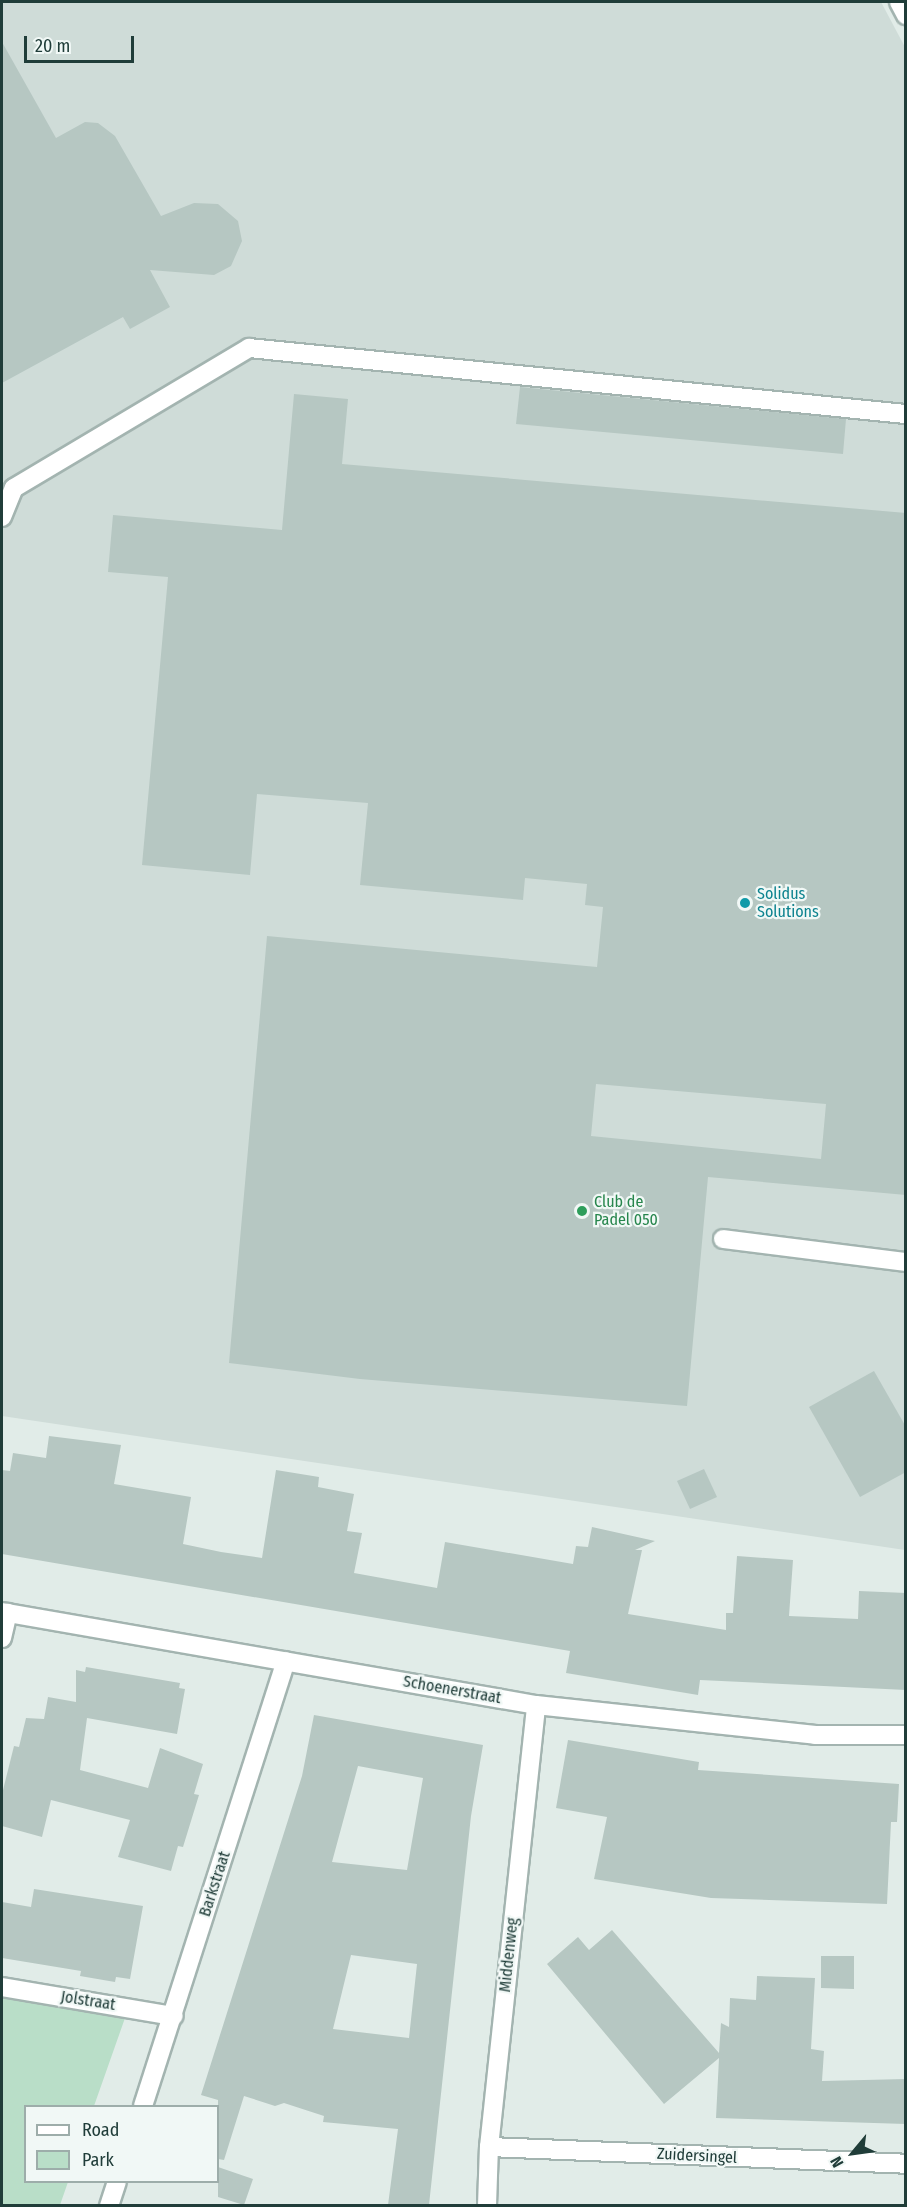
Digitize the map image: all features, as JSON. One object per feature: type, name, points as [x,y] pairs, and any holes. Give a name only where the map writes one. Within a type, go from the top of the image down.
[{"type":"street","points":[[898,2],[906,15]]},
{"type":"street","points":[[2,516],[14,488],[249,348],[906,414]]},
{"type":"street","points":[[723,1239],[906,1263]]},
{"type":"street","points":[[2,1638],[5,1613]]},
{"type":"street","name":"Schoenerstraat","points":[[5,1613],[536,1705],[815,1736],[906,1735]]},
{"type":"street","name":"Barkstraat","points":[[143,2105],[174,2016],[286,1661]]},
{"type":"street","name":"Middenweg","points":[[487,2205],[489,2147],[536,1705]]},
{"type":"street","name":"Jolstraat","points":[[2,1987],[174,2016]]},
{"type":"street","name":"Zuidersingel","points":[[489,2147],[906,2164]]},
{"type":"street","points":[[109,2205],[116,2183]]},
{"type":"shaded area","points":[[2,2],[881,2],[906,49],[905,1550],[2,1416]]},
{"type":"green space","points":[[2,1996],[125,2018],[94,2105],[24,2105],[24,2183],[68,2183],[60,2205],[2,2205]]},
{"type":"building","points":[[2,42],[56,138],[85,122],[98,123],[115,136],[161,216],[194,203],[218,204],[238,221],[242,241],[231,266],[214,275],[150,270],[170,307],[130,329],[123,317],[2,383]]},
{"type":"building","points":[[520,387],[846,419],[843,454],[516,424]]},
{"type":"building","name":"Solidus Solutions","points":[[294,394],[348,399],[342,464],[906,513],[906,1195],[708,1177],[687,1406],[360,1379],[229,1363],[267,936],[597,967],[603,907],[585,905],[587,884],[525,878],[523,900],[360,885],[368,803],[257,794],[250,875],[142,865],[168,577],[108,572],[113,515],[282,530]],"holes":[[[596,1084],[826,1104],[821,1159],[591,1136]]]},
{"type":"building","points":[[874,1371],[906,1427],[906,1472],[860,1497],[809,1407]]},
{"type":"building","points":[[49,1436],[121,1445],[114,1484],[191,1497],[183,1544],[221,1552],[262,1558],[276,1470],[319,1477],[318,1487],[354,1494],[347,1531],[362,1533],[354,1573],[437,1588],[445,1542],[573,1564],[576,1546],[588,1547],[592,1527],[655,1541],[635,1550],[642,1550],[628,1614],[726,1630],[726,1613],[733,1613],[737,1556],[793,1560],[789,1616],[858,1619],[859,1591],[906,1593],[906,1690],[700,1680],[698,1695],[566,1673],[570,1651],[2,1554],[2,1470],[10,1471],[13,1453],[46,1458]]},
{"type":"building","points":[[704,1469],[717,1497],[690,1509],[677,1481]]},
{"type":"building","points":[[86,1667],[180,1683],[179,1688],[185,1689],[177,1734],[87,1718],[80,1770],[148,1788],[160,1748],[203,1764],[194,1794],[199,1795],[183,1847],[178,1846],[171,1871],[118,1857],[130,1820],[51,1800],[42,1837],[2,1826],[2,1794],[14,1746],[19,1747],[26,1718],[44,1719],[48,1697],[76,1702],[76,1670],[85,1672]]},
{"type":"building","points":[[314,1715],[483,1745],[471,1816],[429,2205],[388,2205],[398,2129],[323,2122],[324,2116],[284,2103],[275,2106],[244,2096],[224,2160],[219,2159],[218,2100],[201,2095],[302,1776]],"holes":[[[358,1766],[423,1778],[407,1870],[332,1862]],[[351,1955],[417,1964],[409,2038],[333,2029]]]},
{"type":"building","points":[[568,1740],[699,1762],[698,1770],[899,1784],[897,1822],[891,1822],[887,1904],[711,1898],[594,1879],[607,1817],[556,1808]]},
{"type":"building","points":[[34,1889],[143,1906],[130,1979],[116,1977],[115,1982],[80,1976],[81,1971],[2,1958],[2,1902],[31,1907]]},
{"type":"building","points":[[612,1930],[719,2053],[721,2023],[729,2027],[730,1998],[756,2000],[757,1976],[815,1978],[811,2049],[824,2051],[822,2081],[906,2079],[906,2124],[716,2118],[719,2058],[664,2104],[547,1964],[578,1937],[589,1950]]},
{"type":"building","points":[[821,1956],[854,1956],[854,1989],[821,1988]]},
{"type":"building","points":[[219,2167],[253,2179],[244,2205],[218,2197]]},
{"type":"place","name":"Solidus Solutions","points":[[745,903]]},
{"type":"place","name":"Club de Padel 050","points":[[582,1211]]}]
